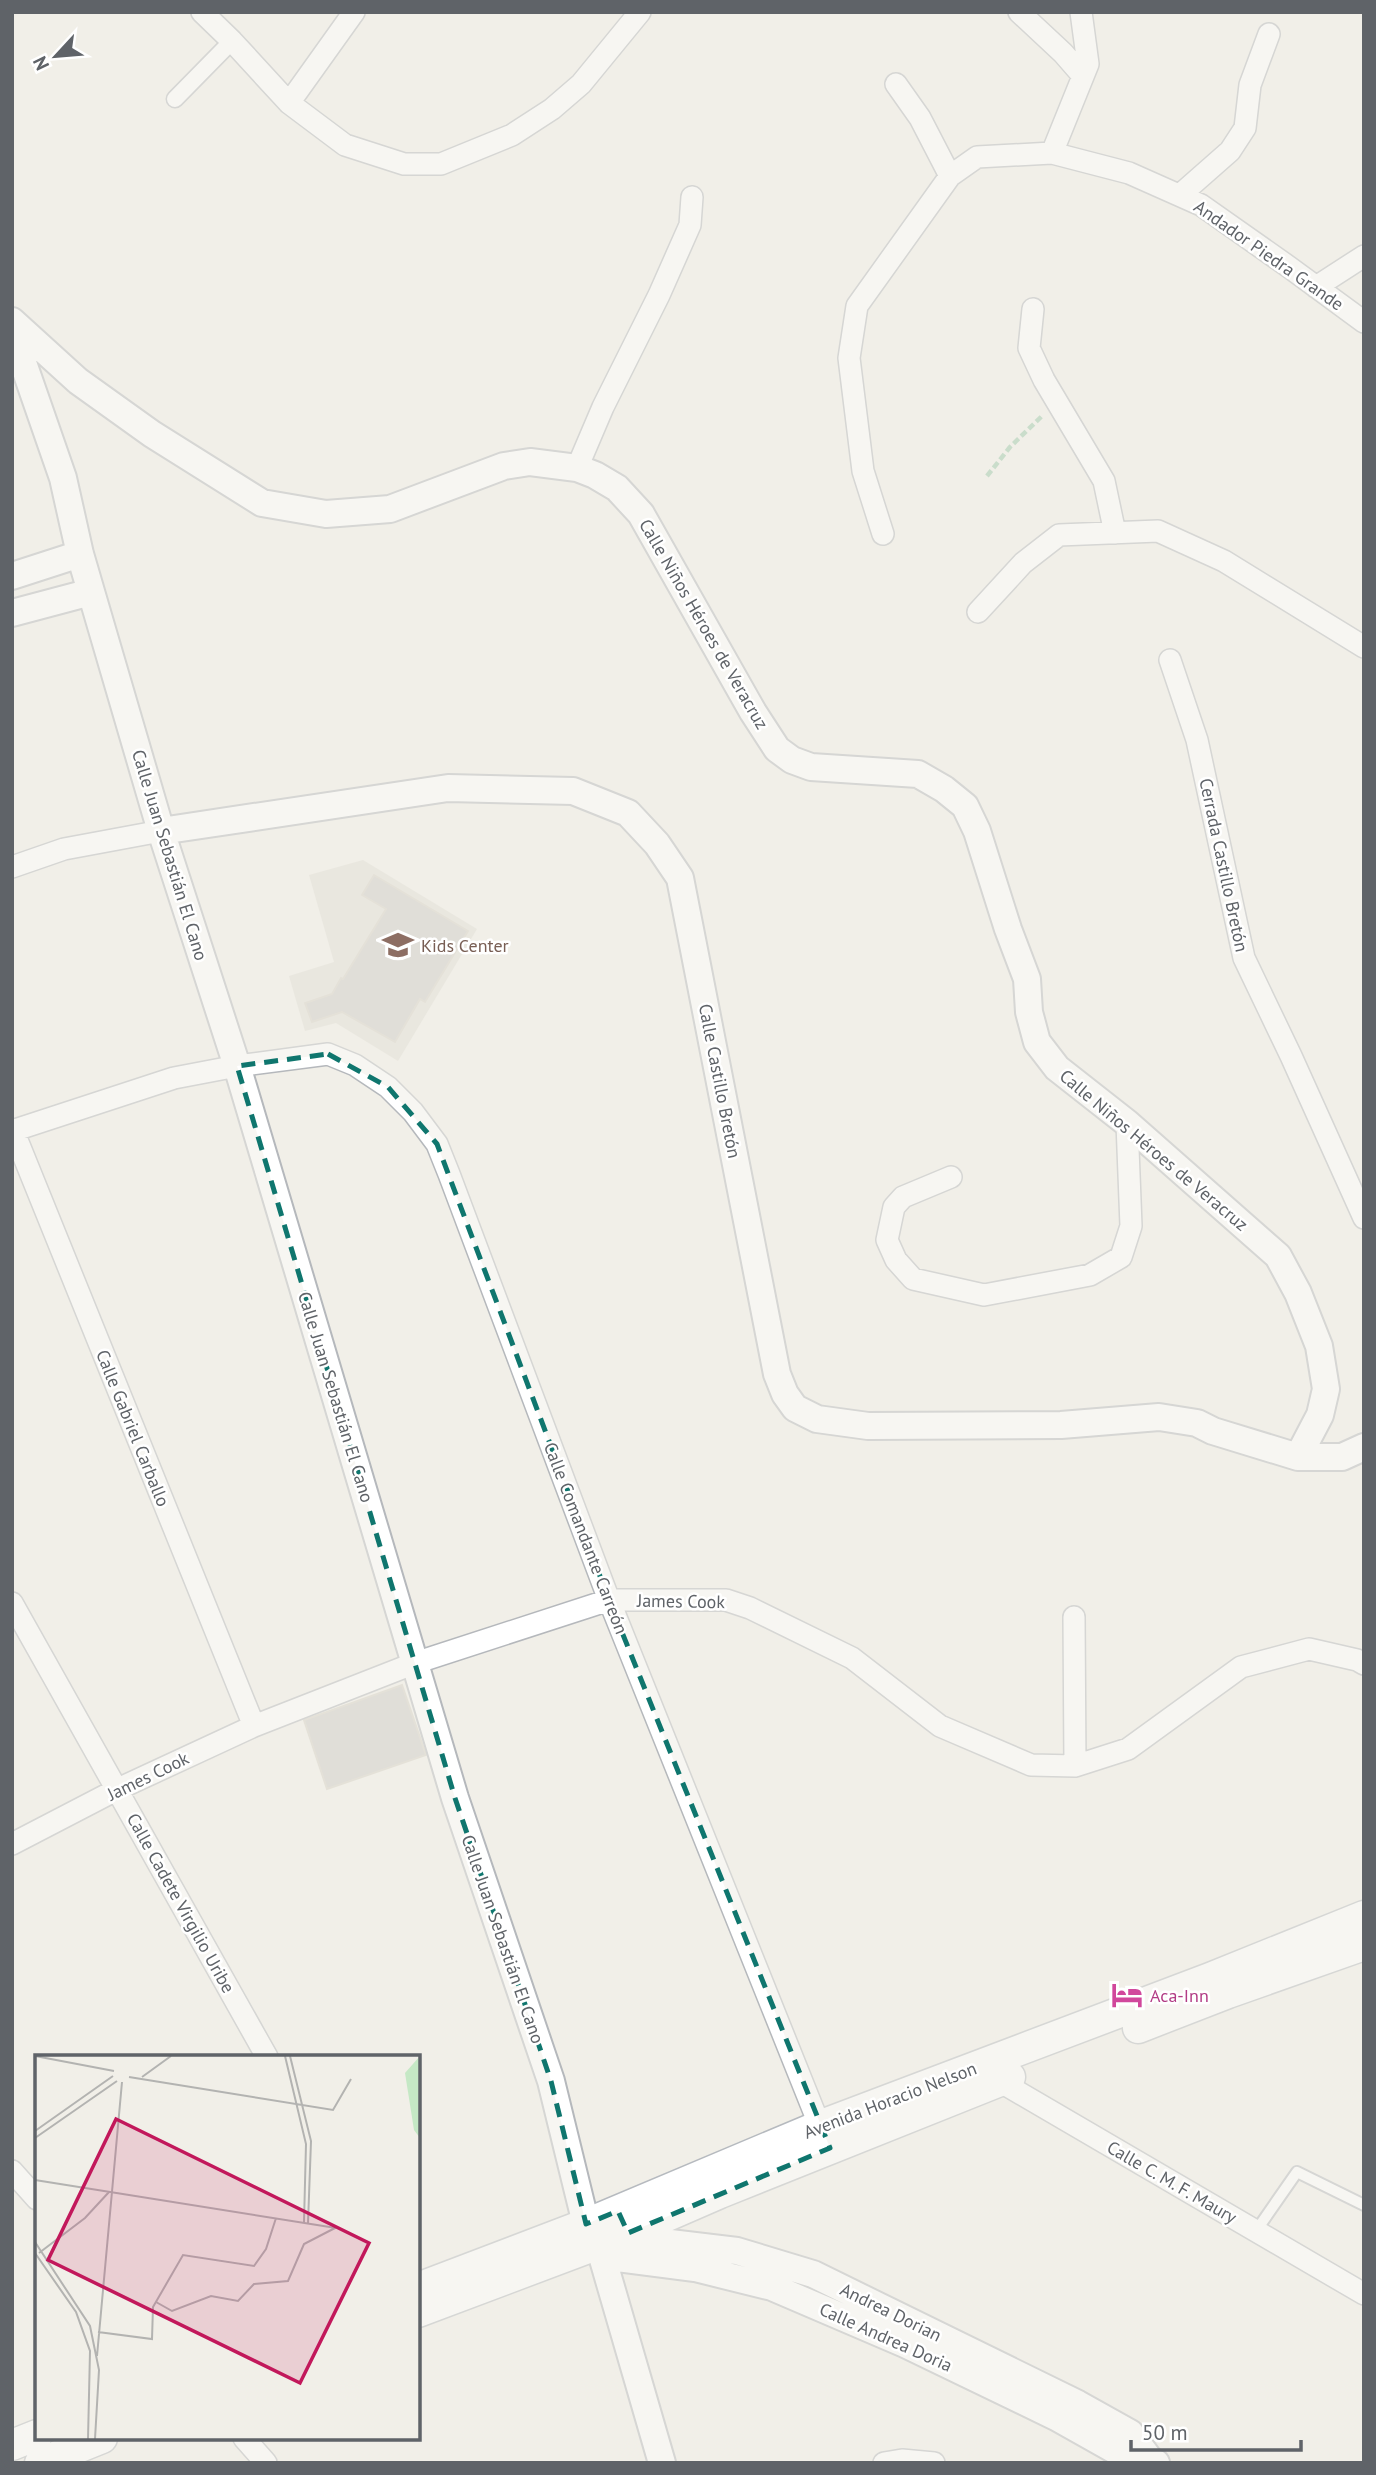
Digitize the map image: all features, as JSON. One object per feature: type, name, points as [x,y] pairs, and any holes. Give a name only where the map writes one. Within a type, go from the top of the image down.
[{"type":"main road","name":"Avenida Horacio Nelson","points":[[420,2311],[595,2242],[623,2222],[825,2137],[991,2073],[1210,1978],[1364,1916]]},
{"type":"main road","name":"Avenida Horacio Nelson","points":[[991,2073],[1364,1945]]},
{"type":"main road","name":"Avenida Horacio Nelson","points":[[420,2287],[595,2242]]},
{"type":"main road","points":[[12,2445],[35,2436]]},
{"type":"main road","points":[[40,2463],[97,2440]]},
{"type":"street","points":[[202,12],[289,103],[345,145],[404,164],[441,164],[499,142],[552,109],[581,84],[640,12]]},
{"type":"street","points":[[289,103],[354,12]]},
{"type":"street","points":[[1019,12],[1063,53],[1083,76]]},
{"type":"street","points":[[1052,153],[1088,64],[1081,12]]},
{"type":"street","points":[[1180,195],[1230,151],[1245,128],[1250,85],[1269,34]]},
{"type":"street","points":[[175,99],[232,41]]},
{"type":"street","points":[[883,534],[863,471],[849,358],[857,306],[950,176],[920,118],[896,84]]},
{"type":"street","name":"Andador Piedra Grande","points":[[950,176],[977,157],[1052,153],[1129,173],[1201,205],[1364,322]]},
{"type":"street","points":[[577,468],[603,407],[682,244],[690,225],[692,197]]},
{"type":"street","points":[[1316,287],[1364,256]]},
{"type":"street","points":[[1033,309],[1030,348],[1044,380],[1104,481],[1115,533]]},
{"type":"street","name":"Calle Niños Héroes de Veracruz","points":[[12,321],[78,381],[152,434],[262,503],[326,514],[390,509],[504,466],[530,462],[577,468],[617,488],[641,514],[752,712],[777,749],[792,761],[811,767],[918,774],[944,789],[965,806],[977,831],[1027,979],[1029,1012],[1037,1042],[1057,1068],[1127,1122],[1278,1256],[1298,1293],[1319,1346],[1326,1389],[1320,1415],[1298,1457]]},
{"type":"street","name":"Calle Juan Sebastián El Cano","points":[[12,331],[63,478],[80,554],[161,831],[237,1066],[455,1798],[551,2081],[595,2242],[662,2463]]},
{"type":"street","points":[[978,612],[1023,562],[1059,535],[1158,531],[1213,556],[1364,647]]},
{"type":"street","points":[[12,576],[80,554]]},
{"type":"street","points":[[12,613],[91,592]]},
{"type":"street","name":"Cerrada Castillo Bretón","points":[[1170,660],[1197,740],[1244,958],[1292,1056],[1364,1218]]},
{"type":"street","name":"Calle Castillo Bretón","points":[[12,867],[64,849],[161,831],[448,788],[573,791],[628,813],[657,844],[680,878],[777,1374],[785,1394],[795,1408],[817,1419],[868,1426],[1061,1426],[1159,1417],[1197,1423],[1213,1431],[1298,1457],[1342,1457],[1364,1447]]},
{"type":"street","name":"Calle Comandante Carreón","points":[[13,1130],[174,1078],[237,1066],[328,1054],[355,1065],[388,1087],[413,1112],[437,1144],[609,1600],[825,2137]]},
{"type":"street","points":[[951,1177],[903,1197],[894,1207],[887,1240],[896,1260],[913,1279],[984,1295],[1090,1275],[1121,1256],[1131,1226],[1127,1122]]},
{"type":"street","name":"Calle Gabriel Carballo","points":[[13,1130],[254,1726]]},
{"type":"street","name":"James Cook","points":[[12,1844],[116,1790],[254,1726],[415,1662],[609,1600],[726,1600],[750,1608],[852,1658],[940,1726],[1031,1765],[1075,1766],[1128,1749],[1241,1667],[1309,1649],[1364,1664]]},
{"type":"street","name":"Calle Cadete Virgilio Uribe","points":[[12,1603],[266,2055]]},
{"type":"street","points":[[1074,1617],[1075,1766]]},
{"type":"street","name":"Calle C. M. F. Maury","points":[[991,2073],[1364,2294]]},
{"type":"street","points":[[12,2171],[35,2197]]},
{"type":"street","name":"Andrea Dorian","points":[[623,2222],[645,2240],[737,2251],[813,2274],[1089,2410],[1130,2433],[1153,2461]]},
{"type":"street","name":"Calle Andrea Doria","points":[[595,2242],[772,2287],[905,2344],[1056,2417],[1120,2453],[1153,2461]]},
{"type":"street","points":[[246,2440],[266,2463]]},
{"type":"street","points":[[884,2463],[902,2460],[934,2463]]},
{"type":"lane","points":[[1256,2231],[1297,2172],[1364,2206]]},
{"type":"path","points":[[987,476],[1010,447],[1058,401]]},
{"type":"highlighted area","points":[[328,1054],[388,1087],[437,1144],[609,1600],[830,2148],[628,2233],[618,2211],[586,2224],[551,2081],[455,1798],[237,1066]]},
{"type":"shaded area","name":"Kids Center","points":[[363,860],[477,929],[398,1061],[336,1023],[305,1031],[289,976],[334,962],[309,875]]},
{"type":"building","points":[[374,875],[468,931],[425,1002],[420,999],[395,1042],[342,1012],[312,1022],[305,1003],[332,994],[386,909],[362,895]]},
{"type":"building","points":[[402,1685],[426,1755],[327,1789],[304,1720]]},
{"type":"place","name":"Kids Center","points":[[398,945]]},
{"type":"place","name":"Aca-Inn","points":[[1127,1995]]}]
